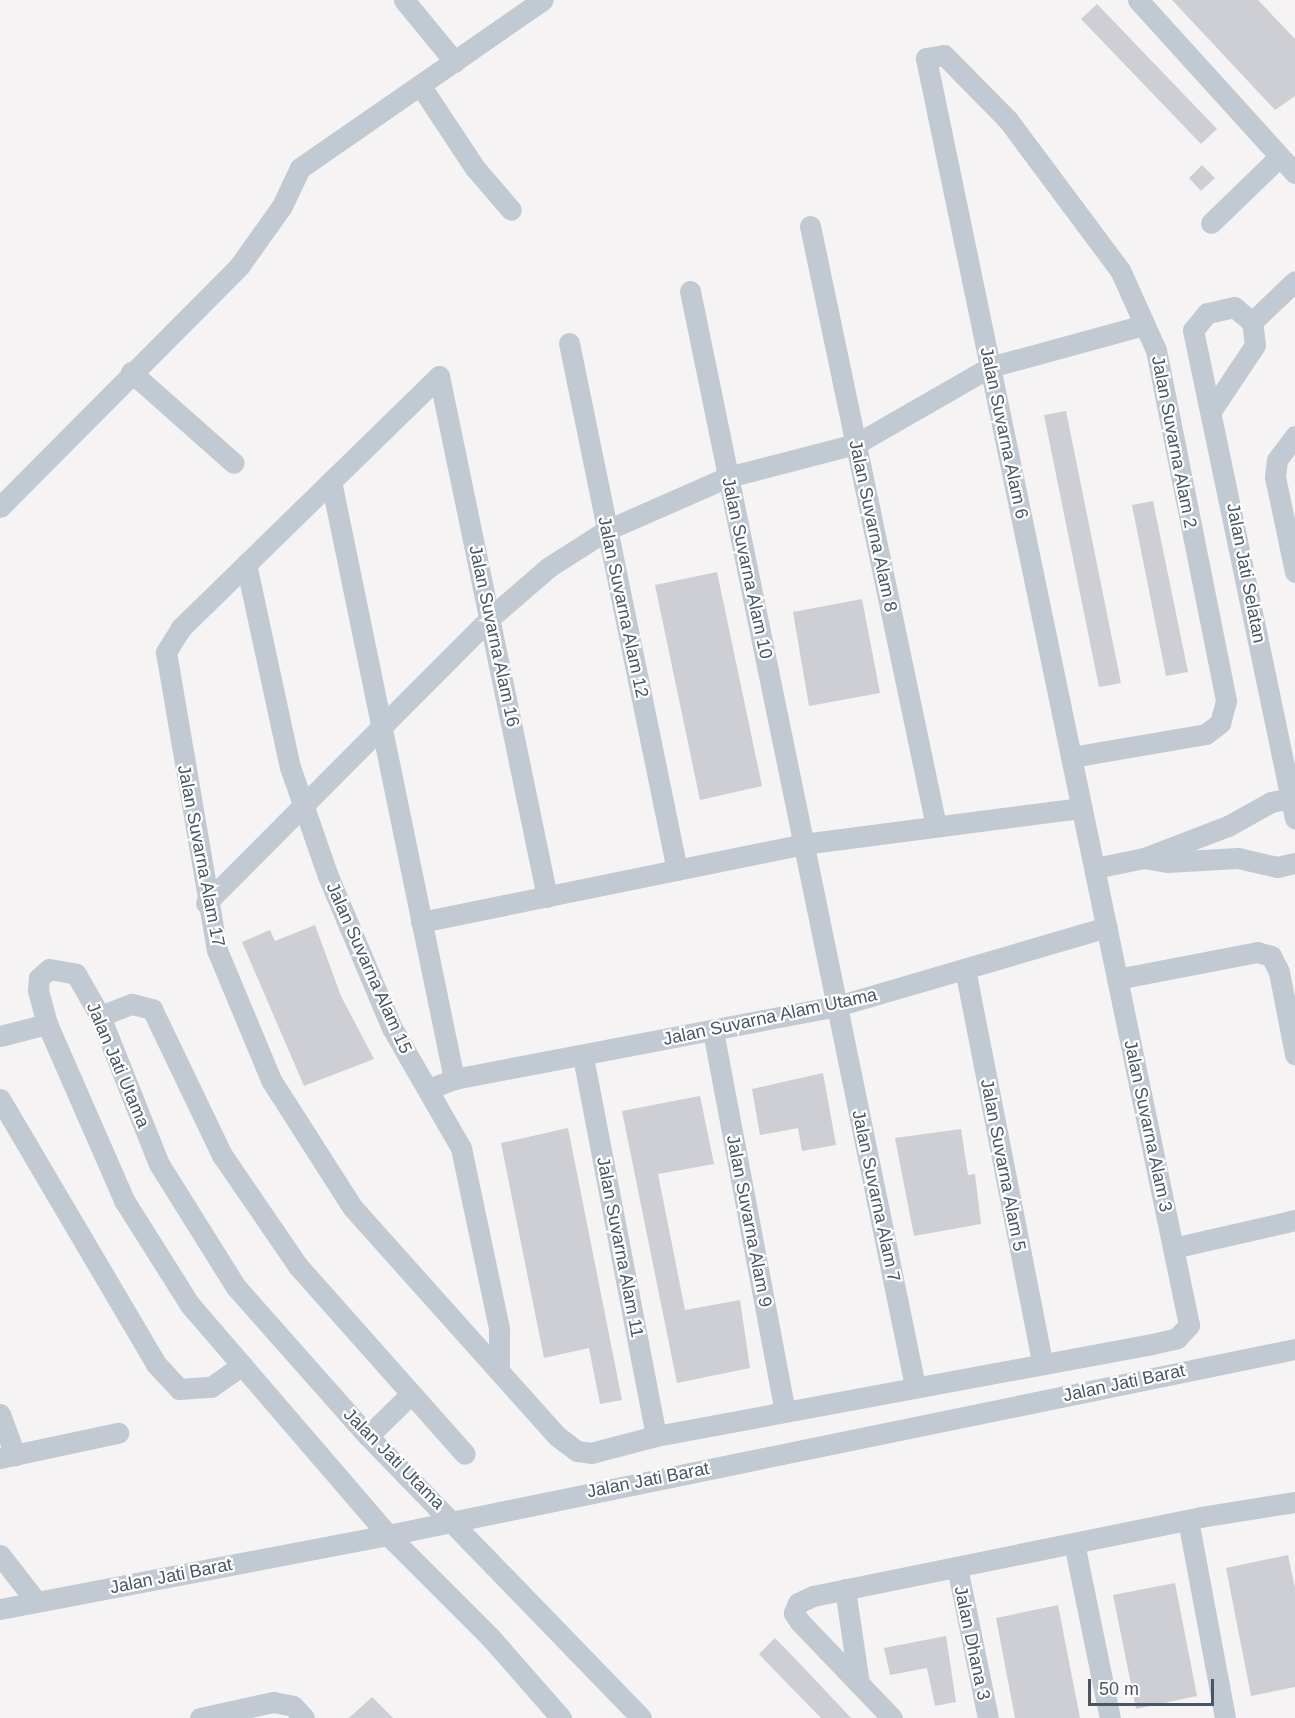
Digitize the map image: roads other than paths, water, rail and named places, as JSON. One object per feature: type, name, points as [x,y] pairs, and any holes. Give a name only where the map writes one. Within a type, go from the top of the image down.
[{"type":"street","points":[[404,0],[455,62]]},
{"type":"street","points":[[0,507],[131,372],[240,265],[282,206],[300,168],[543,0]]},
{"type":"street","points":[[1138,0],[1295,172]]},
{"type":"street","name":"Jalan Suvarna Alam 2","points":[[926,58],[944,55],[1008,120],[1120,270],[1156,350],[1226,701],[1220,723],[1206,734],[1071,757]]},
{"type":"street","name":"Jalan Suvarna Alam 6","points":[[926,58],[1095,868]]},
{"type":"street","points":[[420,86],[475,168],[511,210]]},
{"type":"street","points":[[1211,223],[1279,157]]},
{"type":"street","name":"Jalan Suvarna Alam 8","points":[[810,226],[936,826]]},
{"type":"street","points":[[1213,408],[1255,345],[1252,322],[1295,281]]},
{"type":"street","name":"Jalan Suvarna Alam 10","points":[[690,291],[837,1006]]},
{"type":"street","name":"Jalan Jati Selatan","points":[[1252,322],[1234,307],[1207,312],[1193,330],[1213,408],[1293,808]]},
{"type":"street","points":[[206,903],[491,617],[549,567],[607,530],[728,477],[856,444],[990,367],[1144,325]]},
{"type":"street","name":"Jalan Suvarna Alam 12","points":[[569,343],[676,870]]},
{"type":"street","points":[[131,372],[234,463]]},
{"type":"street","name":"Jalan Suvarna Alam 16","points":[[331,481],[439,376],[491,617],[547,897]]},
{"type":"street","points":[[1295,436],[1277,459],[1275,477],[1295,572]]},
{"type":"street","points":[[246,564],[331,481]]},
{"type":"street","points":[[331,481],[379,727],[454,1079]]},
{"type":"street","name":"Jalan Suvarna Alam 17","points":[[246,564],[181,628],[166,652],[206,903],[218,950],[277,1090],[353,1208],[449,1318],[499,1366],[557,1436],[577,1451],[591,1453],[656,1436],[1042,1361],[1177,1338],[1189,1325]]},
{"type":"street","name":"Jalan Suvarna Alam 15","points":[[246,564],[290,767],[304,807],[392,1028],[461,1148],[500,1329],[499,1366]]},
{"type":"street","points":[[1095,868],[1143,858],[1228,825],[1271,802],[1293,808]]},
{"type":"street","points":[[421,922],[803,844],[1082,808]]},
{"type":"street","points":[[1143,858],[1167,862],[1238,858],[1277,867],[1295,863]]},
{"type":"street","name":"Jalan Suvarna Alam 3","points":[[1095,868],[1189,1325]]},
{"type":"street","name":"Jalan Suvarna Alam Utama","points":[[429,1089],[454,1079],[584,1057],[837,1006],[1107,927]]},
{"type":"street","points":[[1117,979],[1257,952],[1271,956],[1279,972],[1295,1054]]},
{"type":"street","name":"Jalan Jati Utama","points":[[561,1718],[491,1638],[388,1535],[190,1305],[124,1200],[47,1024],[38,991],[39,978],[50,969],[65,968],[76,974],[100,1016],[159,1164],[236,1287],[368,1436],[454,1519],[641,1718]]},
{"type":"street","name":"Jalan Suvarna Alam 5","points":[[965,969],[1042,1361]]},
{"type":"street","points":[[100,1016],[132,1004],[152,1009],[222,1155],[298,1266],[465,1454]]},
{"type":"street","name":"Jalan Suvarna Alam 7","points":[[837,1006],[915,1386]]},
{"type":"street","points":[[0,1036],[47,1024]]},
{"type":"street","name":"Jalan Suvarna Alam 9","points":[[713,1031],[785,1411]]},
{"type":"street","name":"Jalan Suvarna Alam 11","points":[[584,1057],[656,1436]]},
{"type":"street","points":[[0,1099],[156,1364],[179,1389],[211,1387],[243,1365]]},
{"type":"street","points":[[1173,1248],[1295,1220]]},
{"type":"street","name":"Jalan Jati Barat","points":[[0,1609],[388,1535],[454,1519],[1295,1349]]},
{"type":"street","points":[[368,1436],[411,1394]]},
{"type":"street","points":[[0,1414],[8,1456],[117,1433]]},
{"type":"street","points":[[892,1718],[794,1613],[798,1603],[813,1596],[845,1589],[1188,1520],[1295,1502]]},
{"type":"street","points":[[1188,1520],[1225,1718]]},
{"type":"street","points":[[1074,1543],[1110,1718]]},
{"type":"street","points":[[0,1556],[36,1601]]},
{"type":"street","name":"Jalan Dhana 3","points":[[957,1567],[988,1718]]},
{"type":"street","points":[[845,1589],[859,1684]]},
{"type":"street","points":[[200,1718],[273,1702],[299,1712]]}]
